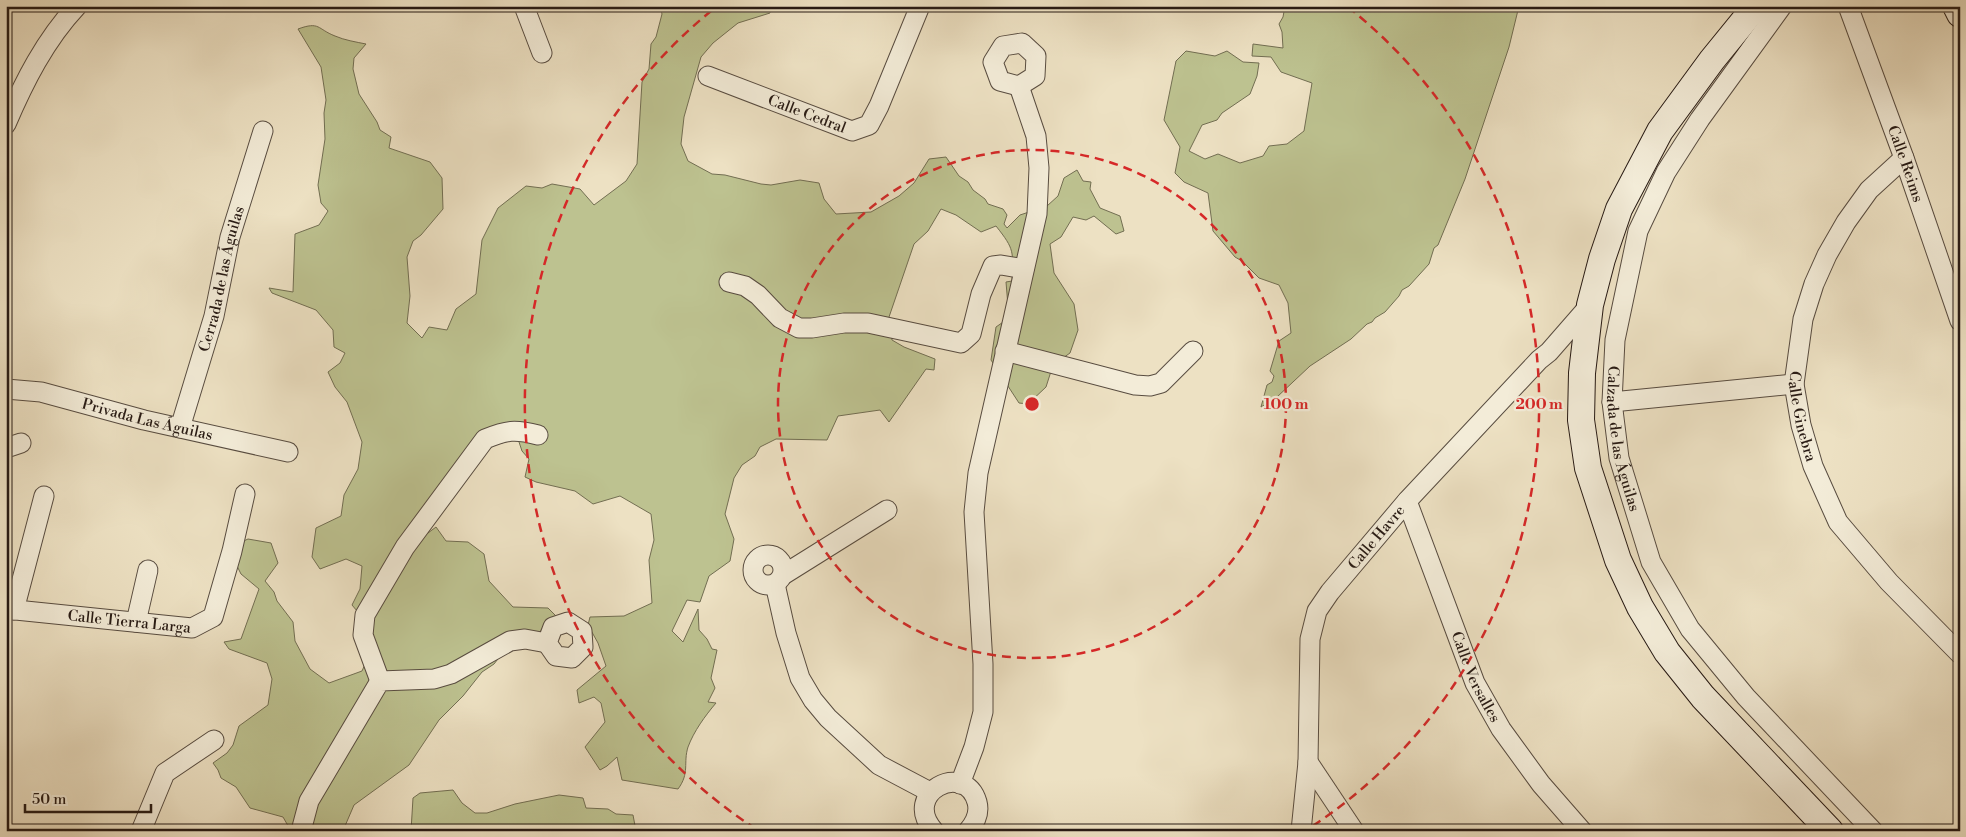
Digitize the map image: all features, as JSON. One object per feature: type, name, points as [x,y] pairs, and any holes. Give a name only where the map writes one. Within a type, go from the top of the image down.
[{"type":"main road","points":[[1756,6],[1712,60],[1660,131],[1620,209],[1602,258],[1590,305],[1582,373],[1581,420],[1588,468],[1621,568],[1640,607],[1668,652],[1703,697],[1830,831]]},
{"type":"main road","points":[[1956,6],[1960,14]]},
{"type":"street","points":[[6,124],[24,82],[45,47],[77,6]]},
{"type":"street","points":[[524,6],[542,53]]},
{"type":"street","name":"Calle Cedral","points":[[708,76],[852,131],[869,125],[879,106],[920,6]]},
{"type":"street","name":"Calzada de las Águilas","points":[[1782,6],[1700,119],[1666,172],[1638,231],[1615,340],[1612,402],[1619,458],[1651,562],[1690,629],[1746,696],[1873,831]]},
{"type":"street","name":"Calle Reims","points":[[1848,6],[1904,158],[1960,321]]},
{"type":"street","points":[[960,784],[974,747],[983,712],[983,664],[974,512],[978,473],[1037,214],[1039,168],[1036,136],[1019,86]]},
{"type":"street","name":"Cerrada de las Águilas","points":[[180,428],[214,316],[230,238],[263,131]]},
{"type":"street","name":"Calle Ginebra","points":[[1904,158],[1868,190],[1826,256],[1814,284],[1803,319],[1794,384],[1801,424],[1813,466],[1838,522],[1890,582],[1960,654]]},
{"type":"street","points":[[729,282],[745,286],[758,295],[780,318],[799,328],[844,323],[868,323],[961,343],[971,334],[981,294],[993,266],[1001,265],[1024,269]]},
{"type":"street","name":"Calle Havre","points":[[1301,831],[1308,762],[1310,639],[1318,611],[1330,592],[1407,501],[1539,360],[1549,352],[1590,305]]},
{"type":"street","points":[[1005,351],[1135,385],[1150,386],[1161,383],[1193,351]]},
{"type":"street","points":[[1612,402],[1794,384]]},
{"type":"street","name":"Privada Las Águilas","points":[[6,389],[41,392],[144,420],[288,452]]},
{"type":"street","points":[[380,681],[363,635],[365,615],[405,547],[485,439],[503,431],[519,430],[538,435]]},
{"type":"street","name":"Calle Tierra Larga","points":[[10,610],[192,628],[213,617],[234,544],[245,494]]},
{"type":"street","points":[[10,610],[44,496]]},
{"type":"street","name":"Calle Versalles","points":[[1407,501],[1475,682],[1501,729],[1535,776],[1582,831]]},
{"type":"street","points":[[887,510],[779,579],[786,633],[800,678],[813,700],[828,718],[879,765],[930,792]]},
{"type":"street","points":[[136,622],[148,570]]},
{"type":"street","points":[[380,681],[434,679],[451,674],[510,641],[525,639],[547,642]]},
{"type":"street","points":[[301,831],[309,801],[380,681]]},
{"type":"street","points":[[141,831],[165,773],[214,740]]},
{"type":"street","points":[[1308,762],[1354,831]]},
{"type":"street","points":[[932,830],[924,817],[924,802],[930,792],[941,784],[950,782],[968,788],[977,804],[978,814],[975,823],[968,831]]},
{"type":"green space","points":[[660,6],[770,6],[770,13],[738,23],[713,43],[701,57],[684,117],[681,144],[688,161],[712,174],[771,185],[800,180],[819,183],[824,199],[836,214],[871,212],[899,196],[914,183],[929,159],[946,157],[959,176],[968,182],[973,190],[985,199],[988,204],[1003,209],[1007,215],[1004,224],[1007,228],[1020,215],[1047,206],[1058,196],[1064,178],[1077,170],[1083,181],[1091,182],[1090,189],[1100,208],[1120,216],[1124,231],[1116,234],[1094,216],[1086,220],[1073,217],[1061,237],[1050,244],[1054,273],[1074,304],[1078,330],[1070,353],[1053,365],[1046,387],[1028,404],[1019,403],[991,360],[996,327],[1009,318],[1006,282],[1012,281],[1010,246],[996,226],[981,232],[956,215],[941,209],[928,231],[914,244],[889,317],[892,340],[904,347],[935,359],[934,370],[926,369],[889,422],[880,410],[838,416],[827,440],[776,439],[760,447],[755,456],[742,465],[734,478],[725,514],[734,539],[730,561],[709,576],[700,602],[687,600],[672,631],[683,642],[698,609],[699,630],[707,639],[712,649],[717,650],[711,678],[715,688],[708,702],[716,703],[690,741],[684,778],[678,789],[622,780],[617,757],[600,770],[585,747],[605,722],[601,703],[594,697],[579,703],[577,690],[606,666],[598,643],[588,625],[590,617],[624,616],[652,603],[649,560],[654,540],[651,514],[620,496],[593,504],[575,491],[536,482],[525,477],[529,459],[522,451],[518,439],[493,445],[436,513],[428,533],[436,527],[446,541],[468,542],[484,554],[489,581],[513,607],[548,608],[558,618],[547,622],[541,630],[541,640],[518,644],[501,655],[494,664],[482,672],[463,696],[439,720],[409,765],[354,805],[345,826],[346,831],[291,831],[283,817],[250,808],[236,787],[221,778],[213,763],[227,753],[233,745],[239,726],[268,705],[272,679],[267,663],[229,649],[224,642],[241,639],[259,589],[241,574],[228,548],[248,539],[271,543],[278,563],[265,581],[293,622],[295,641],[310,669],[329,683],[362,671],[370,653],[373,630],[352,605],[360,589],[362,566],[346,559],[320,569],[312,557],[316,528],[341,516],[344,495],[358,469],[362,442],[347,402],[335,387],[328,372],[340,363],[345,353],[334,347],[333,330],[316,310],[272,293],[269,288],[293,292],[295,234],[319,225],[328,211],[321,203],[318,185],[325,139],[324,113],[326,100],[321,67],[298,29],[315,26],[350,41],[366,44],[354,58],[353,69],[359,94],[380,130],[391,137],[389,148],[430,162],[442,178],[443,209],[421,235],[413,241],[407,257],[410,296],[407,323],[422,338],[429,327],[447,330],[456,309],[476,294],[482,240],[498,208],[526,186],[542,188],[552,184],[580,189],[594,205],[626,181],[637,164],[642,82],[649,69],[651,44],[656,37],[662,14]]},
{"type":"green space","points":[[1285,6],[1519,6],[1509,47],[1465,179],[1438,245],[1434,248],[1429,264],[1409,286],[1402,290],[1385,312],[1367,324],[1351,339],[1310,366],[1277,397],[1261,407],[1267,385],[1272,382],[1274,376],[1270,371],[1279,341],[1291,333],[1288,303],[1279,285],[1259,278],[1242,261],[1235,257],[1213,231],[1208,193],[1184,182],[1175,173],[1180,147],[1164,120],[1176,61],[1186,51],[1215,56],[1227,51],[1243,62],[1259,63],[1257,76],[1250,94],[1222,113],[1217,120],[1202,125],[1189,151],[1205,159],[1218,154],[1240,163],[1263,156],[1269,146],[1287,144],[1304,131],[1312,83],[1281,72],[1271,57],[1252,56],[1253,44],[1283,48],[1282,32],[1279,24],[1283,17]]},
{"type":"green space","points":[[453,790],[462,803],[475,813],[487,813],[515,804],[559,795],[583,798],[586,808],[608,809],[616,814],[633,815],[636,831],[411,831],[413,798],[420,793]]}]
